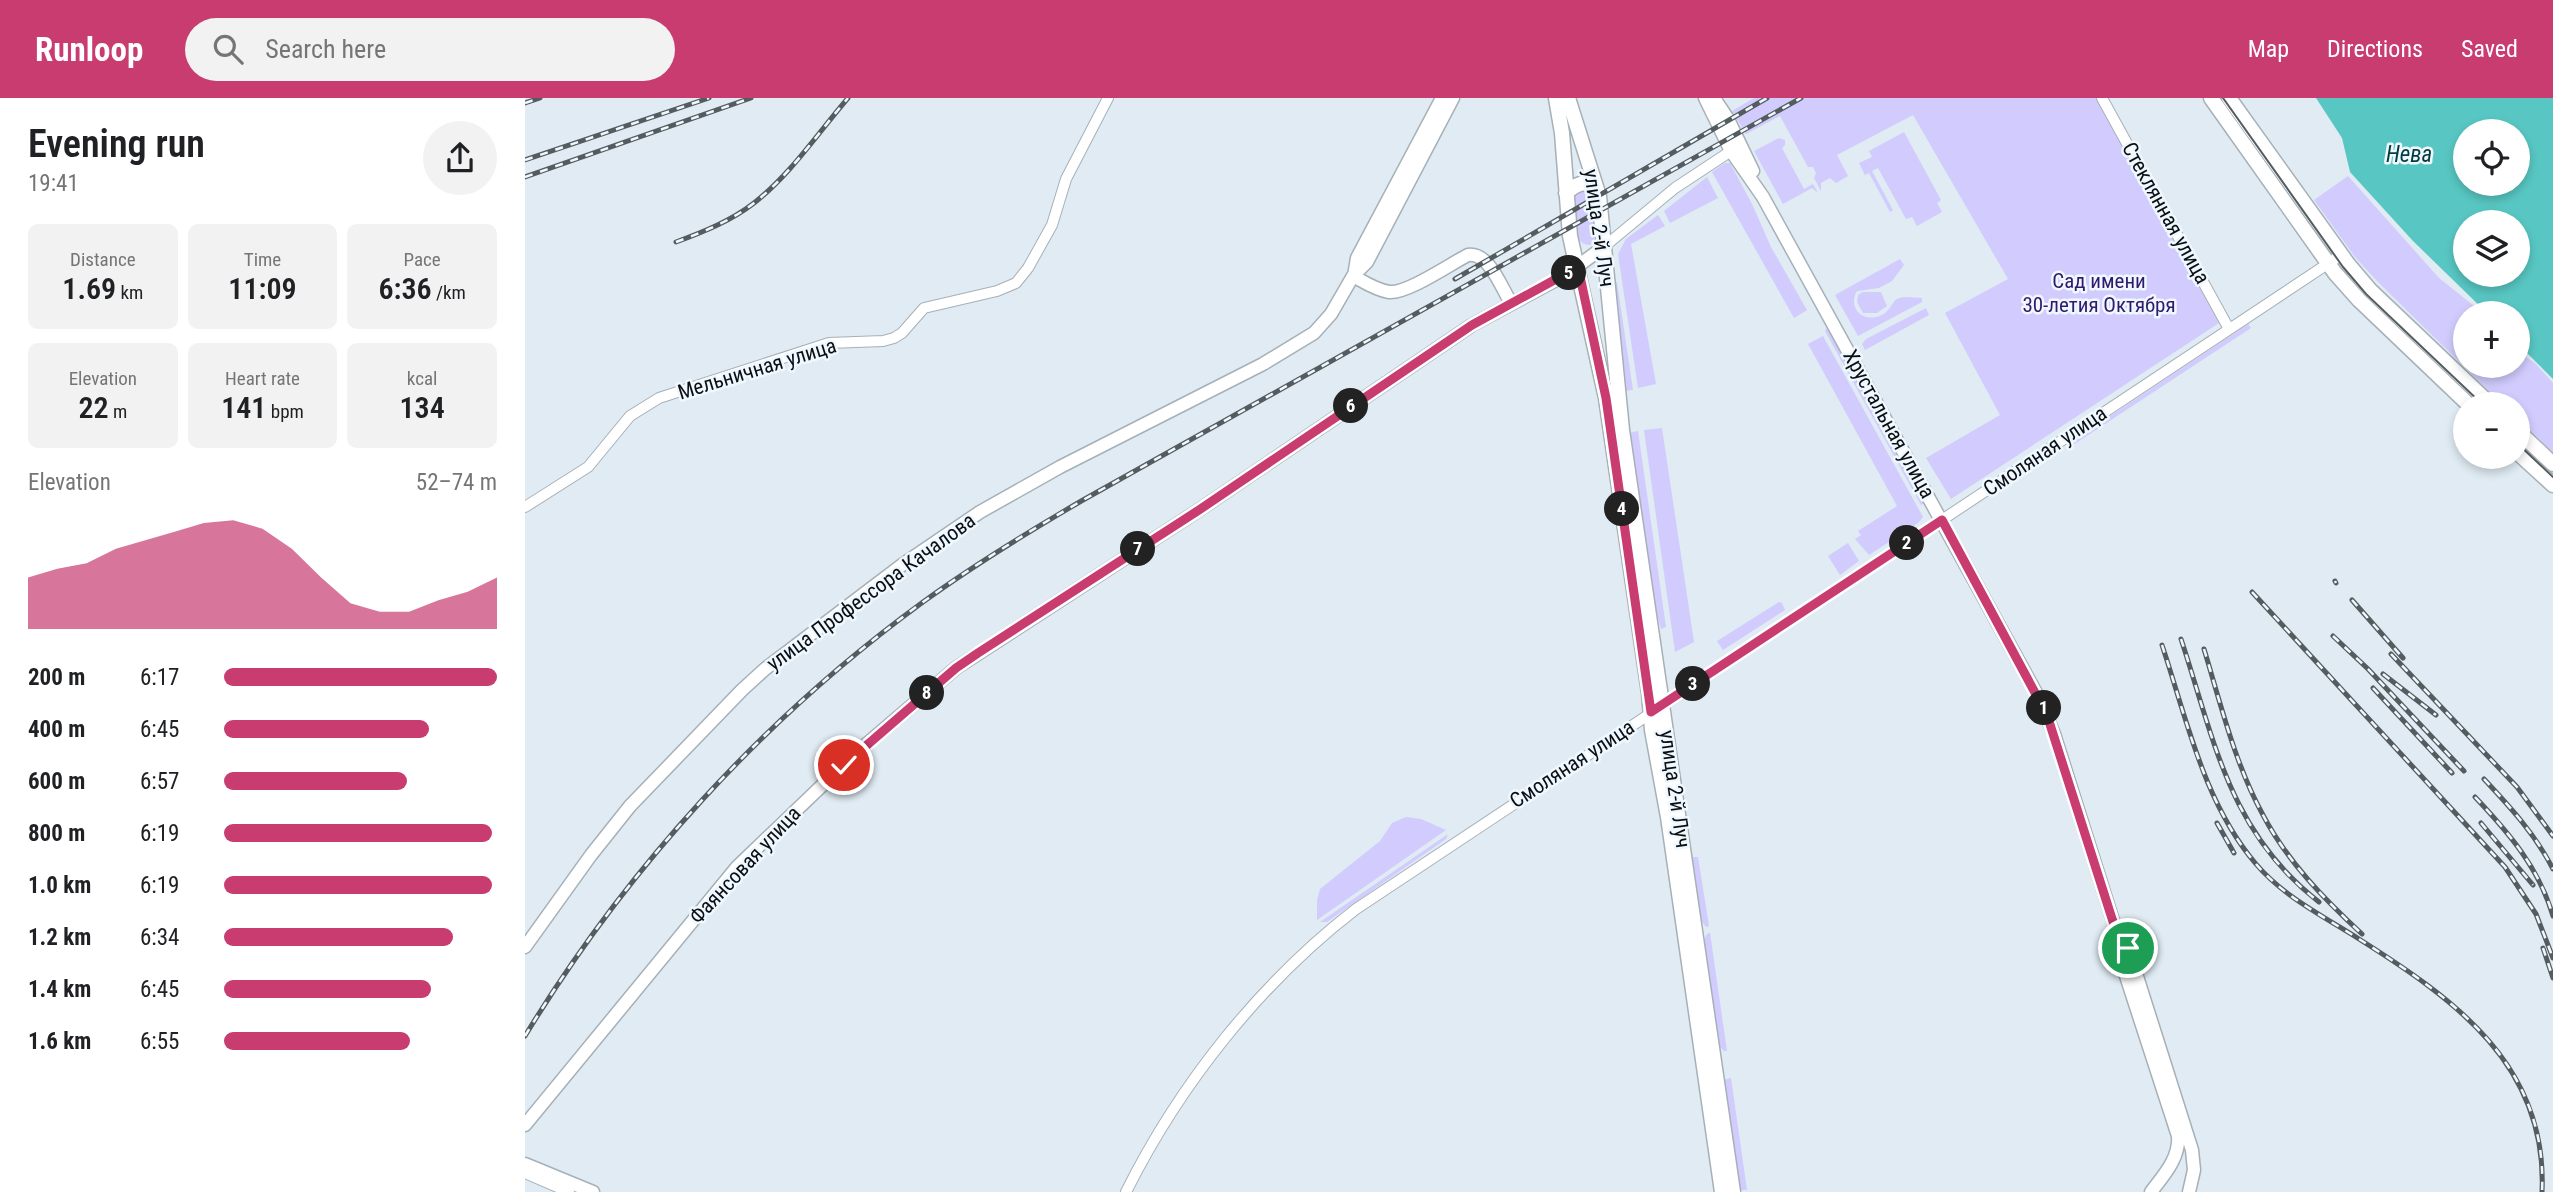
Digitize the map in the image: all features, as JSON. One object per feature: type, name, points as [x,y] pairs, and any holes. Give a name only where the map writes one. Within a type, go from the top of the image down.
[{"type":"main road","name":"улица 2-й Луч","points":[[1556,98],[1562,133],[1570,236],[1606,398],[1722,1192]]},
{"type":"main road","name":"улица 2-й Луч","points":[[1569,98],[1596,187],[1605,246],[1618,396],[1733,1192]]},
{"type":"main road","points":[[2211,98],[2328,263],[2359,300],[2455,392]]},
{"type":"main road","points":[[2229,98],[2341,255],[2370,290],[2477,392]]},
{"type":"main road","points":[[1566,193],[1578,184],[1585,183],[1596,187]]},
{"type":"main road","points":[[2530,442],[2553,464]]},
{"type":"main road","points":[[2530,464],[2553,485]]},
{"type":"street","name":"Мельничная улица","points":[[525,507],[588,467],[630,416],[659,398],[829,344],[884,341],[902,333],[924,308],[1016,283],[1028,268],[1052,225],[1066,179],[1108,98]]},
{"type":"street","name":"улица Профессора Качалова","points":[[1353,276],[1357,258],[1442,98]]},
{"type":"street","name":"улица Профессора Качалова","points":[[525,947],[630,806],[742,690],[781,656],[902,565],[980,512],[1060,467],[1295,346],[1324,323],[1353,276],[1367,262],[1453,98]]},
{"type":"street","name":"Хрустальная улица","points":[[1705,98],[1731,151],[1763,197],[2047,715],[2115,928],[2122,933],[2128,948],[2183,1136],[2193,1158],[2191,1186]]},
{"type":"street","name":"Хрустальная улица","points":[[1714,98],[1741,144],[1763,197]]},
{"type":"street","name":"Стеклянная улица","points":[[2102,98],[2229,329]]},
{"type":"street","name":"Фаянсовая улица","points":[[525,1125],[737,867],[855,754],[956,668],[1199,510],[1448,340],[1578,267],[1675,188],[1731,151]]},
{"type":"street","points":[[1353,276],[1379,289],[1393,292],[1405,289],[1468,255],[1476,254],[1484,259],[1511,303]]},
{"type":"street","name":"Смоляная улица","points":[[1126,1192],[1161,1129],[1205,1066],[1248,1012],[1303,953],[1338,923],[1378,893],[2341,255]]},
{"type":"street","points":[[2151,1192],[2166,1171],[2183,1136]]},
{"type":"street","points":[[525,1164],[593,1192]]},
{"type":"street","points":[[2166,1171],[2184,1168],[2188,1171],[2191,1186]]},
{"type":"street","points":[[525,1173],[569,1192]]},
{"type":"green space","name":"Сад имени 30-летия Октября","points":[[1754,98],[2096,98],[2219,323],[1951,499],[1926,458],[2000,415],[1945,313],[2008,279],[1913,115],[1837,155],[1848,176],[1836,183],[1830,178],[1821,183],[1821,191],[1814,178],[1816,173],[1813,167],[1808,167],[1780,116],[1746,134],[1732,111]]},
{"type":"green space","points":[[1904,132],[1941,200],[1937,203],[1942,212],[1917,226],[1912,217],[1906,219],[1878,168],[1872,171],[1893,210],[1890,212],[1869,173],[1865,175],[1859,163],[1872,157],[1869,151]]},
{"type":"green space","points":[[1779,138],[1785,140],[1782,148],[1804,189],[1813,184],[1818,193],[1812,188],[1783,204],[1754,151]]},
{"type":"green space","points":[[1725,163],[1730,163],[1771,247],[1807,310],[1794,318],[1712,172]]},
{"type":"green space","points":[[2348,176],[2439,278],[2468,301],[2453,301],[2453,356],[2355,257],[2314,200]]},
{"type":"green space","points":[[1707,177],[1718,198],[1670,223],[1664,211]]},
{"type":"green space","points":[[1585,189],[1593,196],[1598,237],[1590,245],[1579,239],[1573,218],[1573,196]]},
{"type":"green space","points":[[1658,215],[1665,226],[1631,244],[1656,384],[1638,388],[1618,254],[1626,239]]},
{"type":"green space","points":[[1900,259],[1904,265],[1892,281],[1879,288],[1857,291],[1855,307],[1861,315],[1875,317],[1884,313],[1899,298],[1922,298],[1922,302],[1858,336],[1835,295]]},
{"type":"green space","points":[[1613,282],[1617,282],[1633,390],[1623,391]]},
{"type":"green space","points":[[1863,292],[1881,292],[1887,306],[1877,313],[1863,313],[1857,302],[1858,295]]},
{"type":"green space","points":[[1926,308],[1929,315],[1865,350],[1862,344],[1866,339]]},
{"type":"green space","points":[[2248,324],[2251,328],[2070,447],[2068,444]]},
{"type":"green space","points":[[1827,327],[1925,503],[1921,505],[1825,331]]},
{"type":"green space","points":[[1823,336],[1923,517],[1869,555],[1855,539],[1861,535],[1858,531],[1897,506],[1808,344]]},
{"type":"green space","points":[[2530,360],[2536,364],[2553,383],[2553,452],[2530,431],[2530,392],[2490,392],[2476,378],[2530,378]]},
{"type":"green space","points":[[1662,428],[1694,642],[1675,652],[1644,430]]},
{"type":"green space","points":[[1638,431],[1666,627],[1661,629],[1652,599],[1629,433]]},
{"type":"green space","points":[[1848,543],[1859,561],[1840,575],[1828,556]]},
{"type":"green space","points":[[1779,602],[1785,610],[1723,650],[1717,641]]},
{"type":"green space","points":[[1406,817],[1421,819],[1446,830],[1317,920],[1320,889],[1380,841],[1392,823]]},
{"type":"green space","points":[[1448,834],[1446,839],[1327,922],[1320,922]]},
{"type":"green space","points":[[1691,857],[1698,857],[1709,926],[1706,927],[1700,919]]},
{"type":"green space","points":[[1710,933],[1727,1051],[1718,1045],[1703,942]]},
{"type":"green space","points":[[1731,1078],[1747,1190],[1739,1190],[1723,1080]]},
{"type":"water","name":"Нева","points":[[2316,98],[2553,98],[2553,379],[2530,356],[2530,301],[2475,301],[2460,287],[2530,287],[2530,210],[2453,210],[2453,280],[2350,172],[2342,138]]},
{"type":"tram line","points":[[2223,98],[2343,267],[2366,294],[2469,392]]},
{"type":"tram line","points":[[2530,455],[2553,477]]},
{"type":"railway","points":[[525,103],[540,98]]},
{"type":"railway","points":[[525,160],[709,98]]},
{"type":"railway","points":[[525,177],[751,98]]},
{"type":"railway","points":[[676,242],[726,221],[754,203],[792,167],[848,98]]},
{"type":"railway","points":[[1455,279],[1767,98]]},
{"type":"railway","points":[[525,1036],[608,914],[654,855],[703,800],[754,746],[808,695],[864,647],[923,602],[1001,549],[1083,500],[1801,98]]},
{"type":"railway","points":[[2252,592],[2505,867],[2536,914],[2553,958]]},
{"type":"railway","points":[[2352,600],[2403,658]]},
{"type":"railway","points":[[2333,636],[2368,669],[2464,771]]},
{"type":"railway","points":[[2181,639],[2216,749],[2245,815],[2264,846],[2289,875],[2319,902]]},
{"type":"railway","points":[[2162,645],[2199,760],[2223,815],[2238,840],[2256,864],[2279,886],[2429,986],[2488,1040],[2512,1072],[2529,1107],[2540,1147],[2542,1192]]},
{"type":"railway","points":[[2204,649],[2237,755],[2263,815],[2283,848],[2307,879],[2362,934]]},
{"type":"railway","points":[[2391,654],[2517,787],[2553,836]]},
{"type":"railway","points":[[2383,674],[2436,715]]},
{"type":"railway","points":[[2373,688],[2452,773]]},
{"type":"railway","points":[[2484,779],[2530,833],[2553,869]]},
{"type":"railway","points":[[2475,797],[2500,824],[2531,867],[2553,916]]},
{"type":"railway","points":[[2217,823],[2234,853]]},
{"type":"railway","points":[[2481,823],[2533,885]]},
{"type":"railway","points":[[2543,948],[2553,978]]},
{"type":"route","points":[[844,765],[956,668],[978,653],[1199,510],[1472,325],[1578,267],[1606,398],[1651,712],[1942,520],[2040,700],[2054,734],[2115,928],[2122,933],[2128,948]]}]
